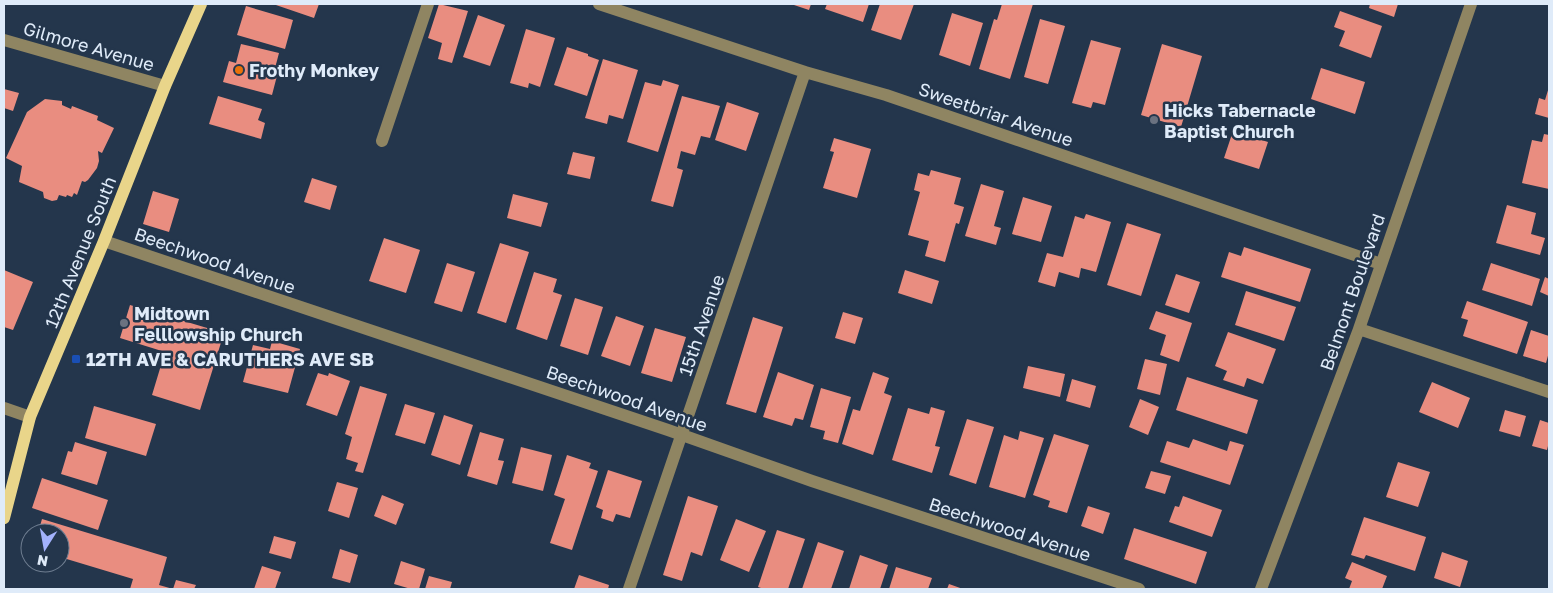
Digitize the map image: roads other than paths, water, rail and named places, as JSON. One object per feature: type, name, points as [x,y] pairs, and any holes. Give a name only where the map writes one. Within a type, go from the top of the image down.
[{"type":"main road","name":"12th Avenue South","points":[[4,518],[30,417],[104,241],[165,86],[201,4]]},
{"type":"street","points":[[382,141],[428,4]]},
{"type":"street","name":"Sweetbriar Avenue","points":[[599,4],[804,72],[886,96],[1381,264]]},
{"type":"street","name":"Belmont Boulevard","points":[[1261,589],[1359,329],[1472,4]]},
{"type":"street","name":"Gilmore Avenue","points":[[4,40],[165,86]]},
{"type":"street","name":"15th Avenue","points":[[629,589],[804,72]]},
{"type":"street","name":"Beechwood Avenue","points":[[104,241],[682,434],[812,481],[1139,589]]},
{"type":"street","points":[[1359,329],[1549,392]]},
{"type":"street","points":[[4,408],[30,417]]},
{"type":"place","name":"Frothy Monkey","points":[[239,70]]},
{"type":"place","name":"Hicks Tabernacle Baptist Church","points":[[1154,120]]},
{"type":"place","name":"Midtown Felllowship Church","points":[[124,323]]},
{"type":"place","name":"12TH AVE & CARUTHERS AVE SB","points":[[76,359]]}]
